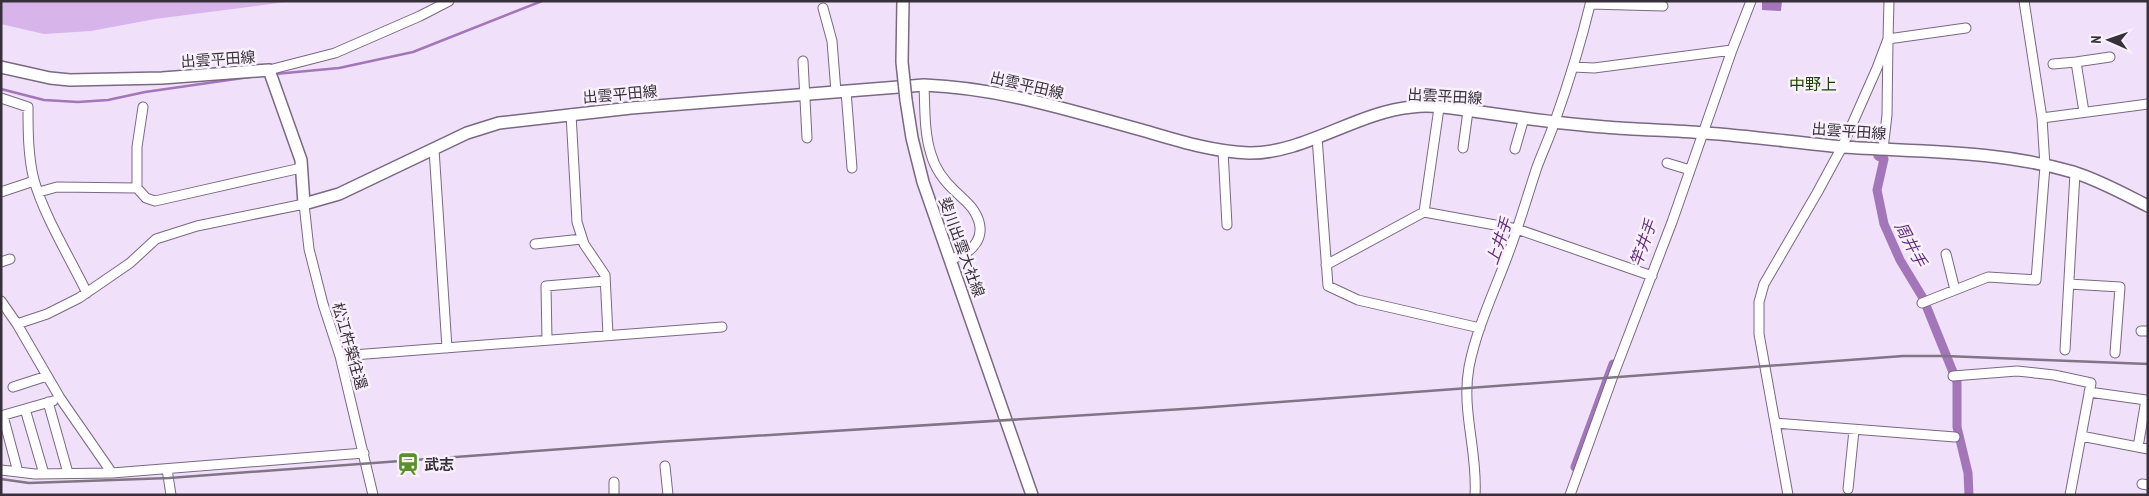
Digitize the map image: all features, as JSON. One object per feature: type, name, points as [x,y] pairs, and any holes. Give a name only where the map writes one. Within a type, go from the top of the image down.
[{"type":"main road","name":"斐川出雲大社線","points":[[903,1],[902,62],[906,100],[912,138],[923,182],[1032,495]]},
{"type":"main road","name":"出雲平田線","points":[[1,67],[50,78],[70,80],[270,75],[301,160],[304,204],[339,194],[467,134],[499,123],[571,114],[841,91],[924,86],[960,86],[1028,98],[1190,144],[1223,151],[1253,153],[1277,149],[1317,137],[1366,116],[1414,106],[1555,123],[1633,130],[1703,132],[1842,147],[1932,150],[2002,157],[2075,173],[2148,206]]},
{"type":"street","points":[[270,75],[335,53],[420,16],[448,1]]},
{"type":"street","points":[[1570,495],[1652,276],[1751,1]]},
{"type":"street","points":[[1883,149],[1887,115],[1889,1]]},
{"type":"street","points":[[1922,303],[1988,277],[2036,280],[2045,166],[2042,118],[2024,1]]},
{"type":"street","points":[[1475,495],[1476,479],[1467,412],[1466,387],[1470,365],[1480,328],[1517,229],[1537,166],[1555,123],[1573,67],[1590,3],[1663,6]]},
{"type":"street","points":[[823,8],[832,41],[852,168]]},
{"type":"street","points":[[1888,39],[1966,28]]},
{"type":"street","points":[[1788,495],[1758,334],[1759,302],[1764,284],[1842,147],[1888,39]]},
{"type":"street","points":[[1573,67],[1594,68],[1732,50]]},
{"type":"street","points":[[2053,64],[2110,57]]},
{"type":"street","points":[[803,61],[807,138]]},
{"type":"street","points":[[2076,62],[2084,112]]},
{"type":"street","points":[[924,86],[930,153],[938,171],[953,190],[973,209],[978,218],[980,229],[978,240],[973,249],[963,255],[951,258]]},
{"type":"street","points":[[1,98],[28,106],[29,149],[34,181],[45,210],[87,293]]},
{"type":"street","points":[[2042,118],[2148,104]]},
{"type":"street","points":[[143,107],[137,147],[137,188],[146,198],[155,201],[301,168]]},
{"type":"street","points":[[1424,212],[1439,108]]},
{"type":"street","points":[[1463,148],[1468,111]]},
{"type":"street","points":[[571,114],[577,222],[582,239],[605,275],[608,335]]},
{"type":"street","points":[[1516,149],[1524,118]]},
{"type":"street","points":[[1317,137],[1328,286],[1358,300],[1480,328]]},
{"type":"street","points":[[434,149],[447,348]]},
{"type":"street","points":[[1223,151],[1227,225]]},
{"type":"street","points":[[1667,163],[1690,170]]},
{"type":"street","points":[[2065,350],[2075,173]]},
{"type":"street","points":[[1,192],[34,181]]},
{"type":"street","points":[[39,192],[57,187],[137,188]]},
{"type":"street","points":[[17,324],[47,314],[87,293],[130,262],[156,239],[197,226],[304,204]]},
{"type":"street","name":"松江杵築往還","points":[[304,204],[309,249],[323,304],[340,356],[364,453],[372,495]]},
{"type":"street","points":[[1326,265],[1424,212],[1517,229],[1652,276]]},
{"type":"street","points":[[535,244],[582,239]]},
{"type":"street","points":[[1946,254],[1955,290]]},
{"type":"street","points":[[547,340],[546,286],[605,281]]},
{"type":"street","points":[[2069,284],[2120,287],[2115,352]]},
{"type":"street","points":[[1,300],[60,398],[112,473]]},
{"type":"street","points":[[340,356],[722,327]]},
{"type":"street","points":[[1954,376],[2017,371],[2054,375],[2091,383],[2073,494]]},
{"type":"street","points":[[13,387],[47,376]]},
{"type":"street","points":[[2090,392],[2146,400],[2138,448]]},
{"type":"street","points":[[18,472],[2,416],[60,398]]},
{"type":"street","points":[[48,402],[68,473]]},
{"type":"street","points":[[25,409],[44,474]]},
{"type":"street","points":[[1776,423],[1955,437]]},
{"type":"street","points":[[1848,489],[1854,430]]},
{"type":"street","points":[[2081,436],[2148,449]]},
{"type":"street","points":[[1,470],[44,474],[112,473],[364,453]]},
{"type":"street","points":[[665,466],[668,495]]},
{"type":"street","points":[[167,469],[171,495]]},
{"type":"street","points":[[614,482],[614,495]]},
{"type":"shaded area","points":[[1,1],[294,1],[155,19],[91,31],[44,34],[1,24]]},
{"type":"shaded area","points":[[1762,1],[1782,1],[1781,11],[1762,10]]},
{"type":"waterway","points":[[275,74],[339,68],[413,52],[542,1]]},
{"type":"waterway","points":[[1,89],[44,100],[78,102],[108,100],[145,92],[250,77]]},
{"type":"waterway","name":"周井手","points":[[1880,144],[1878,156],[1884,159],[1877,190],[1884,224],[1900,260],[1923,298],[1957,382],[1957,427],[1968,473],[1969,495]]},
{"type":"waterway","name":"竿井手","points":[[1575,467],[1613,364]]},
{"type":"railway","points":[[1,479],[29,483],[169,478],[658,442],[1199,408],[1903,356],[2148,364]]},
{"type":"place","name":"武志","points":[[408,464]]},
{"type":"district","name":"中野上","points":[[1813,84]]},
{"type":"water label","name":"上井手","points":[[1499,241]]}]
